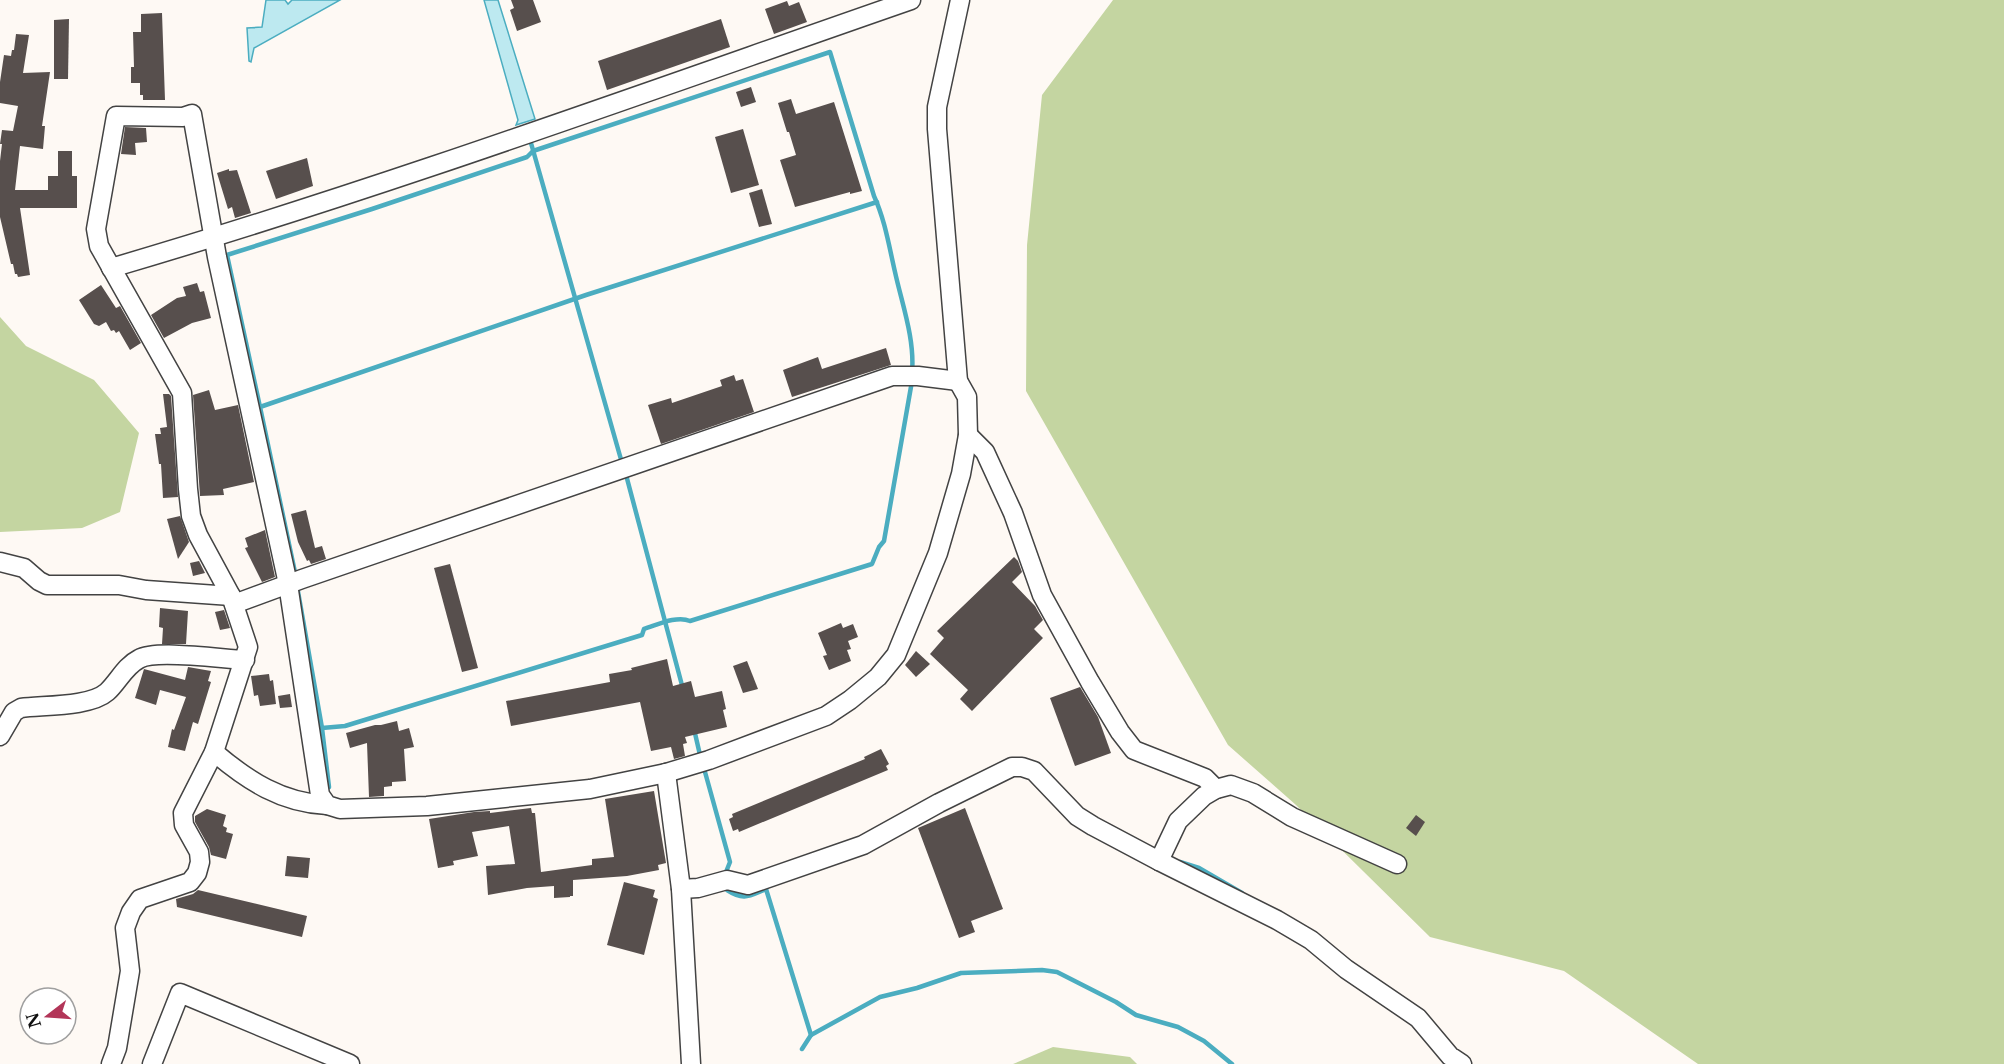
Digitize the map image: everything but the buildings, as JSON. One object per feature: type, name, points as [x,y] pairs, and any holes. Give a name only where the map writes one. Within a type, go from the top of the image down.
[{"type":"street","points":[[111,268],[214,238],[502,142],[911,0]]},
{"type":"street","points":[[214,752],[237,772],[286,799],[340,809],[427,806],[551,794],[591,789],[666,773],[709,760],[825,716],[850,700],[878,677],[896,654],[938,553],[961,474],[968,435],[967,397],[958,381],[937,107],[960,0]]},
{"type":"street","points":[[111,1064],[117,1048],[130,971],[125,928],[131,912],[141,899],[190,882],[197,873],[200,862],[199,852],[184,825],[183,813],[214,752],[248,647],[232,600],[198,535],[191,516],[182,393],[99,246],[96,229],[116,116],[183,117],[192,114],[214,238],[294,582],[320,795],[327,805]]},
{"type":"street","points":[[0,562],[24,568],[46,585],[119,585],[232,600],[294,582],[892,376],[958,381]]},
{"type":"street","points":[[968,435],[985,452],[1008,503],[1042,595],[1120,732],[1134,750],[1205,778],[1216,789]]},
{"type":"street","points":[[0,736],[14,712],[21,708],[89,701],[105,694],[128,667],[139,658],[155,655],[245,660]]},
{"type":"street","points":[[681,889],[698,888],[727,880],[748,885],[863,844],[1012,767],[1022,767],[1034,771],[1077,816],[1159,861],[1278,920],[1311,940],[1346,969],[1418,1018],[1450,1056],[1462,1064]]},
{"type":"street","points":[[666,773],[681,889],[692,1064]]},
{"type":"street","points":[[1159,861],[1178,821],[1204,796],[1216,789],[1231,785],[1253,793],[1292,817],[1397,864]]},
{"type":"street","points":[[152,1064],[180,993],[350,1064]]},
{"type":"green space","points":[[1113,0],[2004,0],[2004,1064],[1698,1064],[1564,971],[1430,937],[1296,805],[1228,745],[1026,391],[1027,245],[1042,95]]},
{"type":"green space","points":[[0,317],[26,346],[94,380],[139,433],[120,512],[82,528],[0,532]]},
{"type":"green space","points":[[1053,1047],[1130,1057],[1137,1064],[1013,1064]]},
{"type":"water","points":[[266,0],[285,0],[288,4],[292,0],[340,0],[254,48],[251,62],[249,61],[247,28],[262,27]]},
{"type":"water","points":[[484,0],[498,0],[535,119],[516,125],[518,120]]},
{"type":"waterway","points":[[260,407],[227,255],[527,157],[533,151],[830,52],[886,233],[910,335],[912,373]]},
{"type":"waterway","points":[[529,136],[622,463]]},
{"type":"waterway","points":[[296,577],[260,407],[586,295],[877,202]]},
{"type":"waterway","points":[[322,728],[345,726],[642,635],[644,629],[661,623],[679,619],[690,621],[872,564],[884,541],[912,381]]},
{"type":"waterway","points":[[625,471],[683,689]]},
{"type":"waterway","points":[[297,586],[322,728],[329,787]]},
{"type":"waterway","points":[[694,729],[700,755]]},
{"type":"waterway","points":[[705,772],[730,862],[726,872]]},
{"type":"waterway","points":[[1180,862],[1199,868],[1242,893]]},
{"type":"waterway","points":[[726,884],[727,890],[742,896],[766,889],[811,1035],[802,1049]]},
{"type":"waterway","points":[[811,1035],[880,997],[917,988],[961,973],[1042,970],[1057,972],[1116,1002],[1136,1015],[1178,1027],[1204,1041],[1232,1064]]}]
